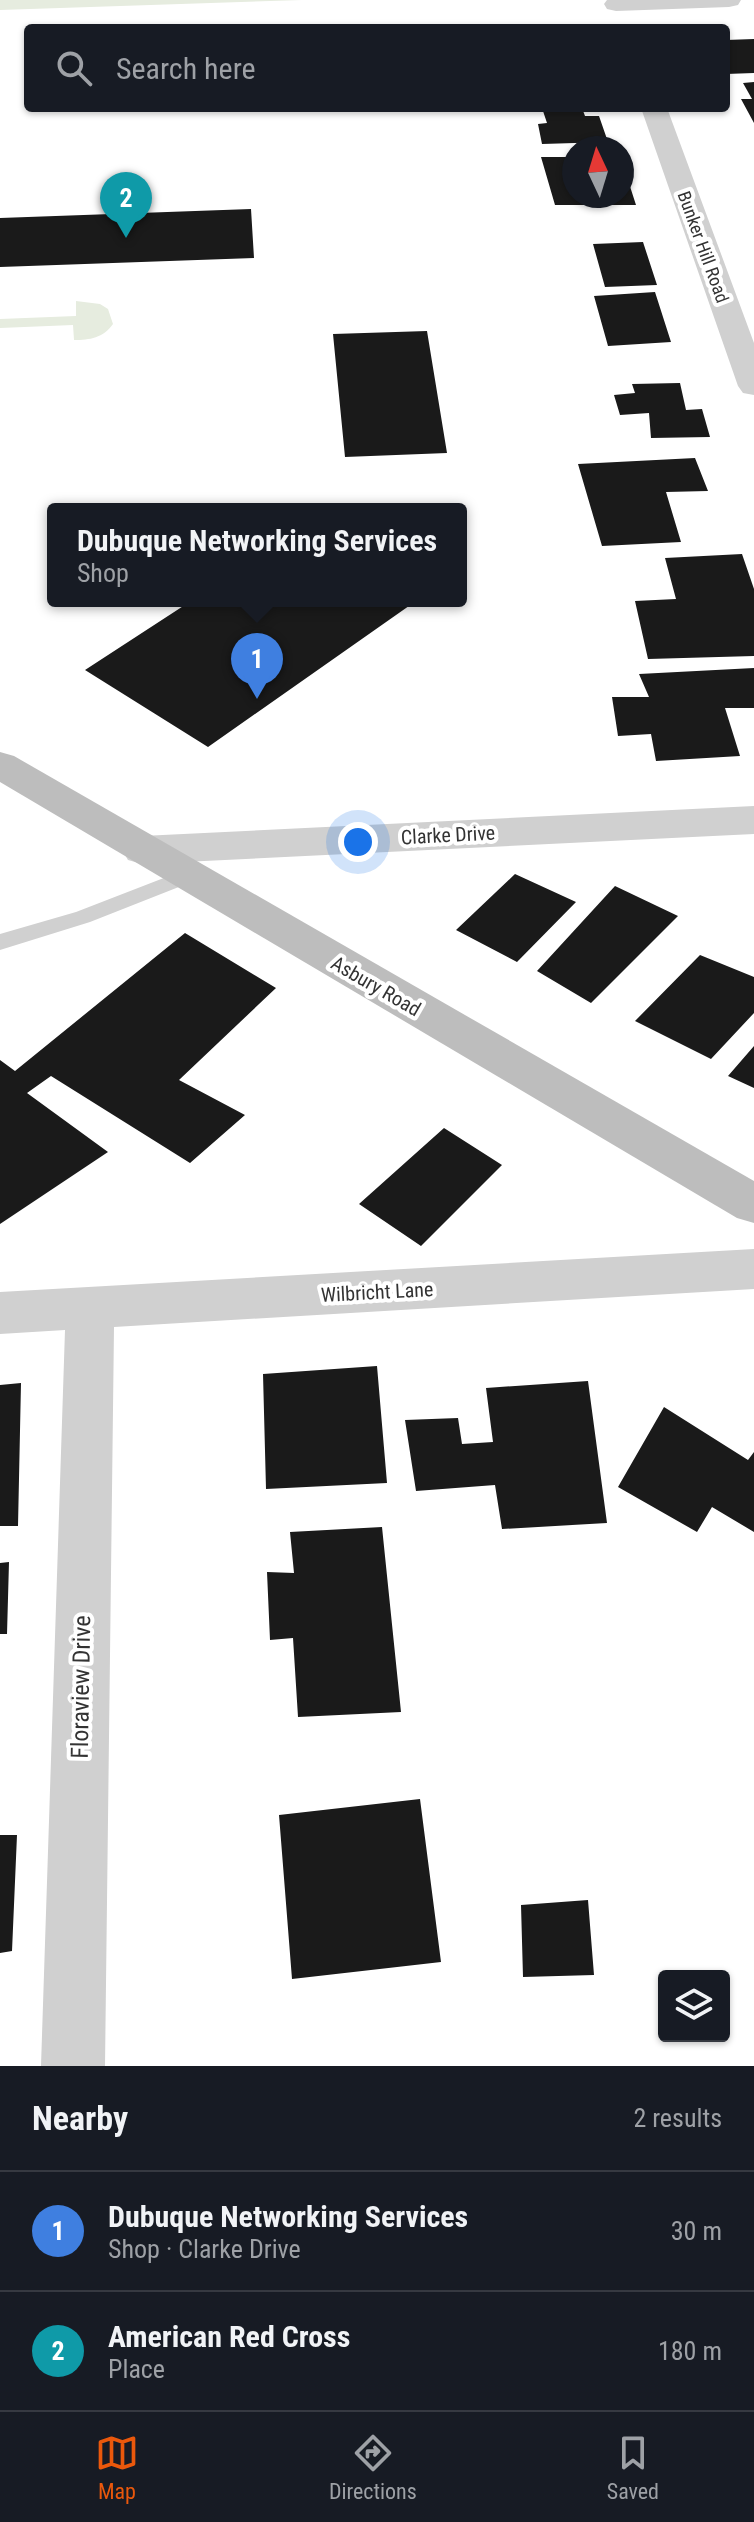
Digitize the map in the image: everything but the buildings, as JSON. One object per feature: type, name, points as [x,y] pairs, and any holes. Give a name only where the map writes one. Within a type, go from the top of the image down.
[{"type":"main road","name":"Asbury Road","points":[[0,765],[754,1204]]},
{"type":"street","points":[[623,24],[614,2],[729,0]]},
{"type":"street","name":"Bunker Hill Road","points":[[656,112],[739,304],[754,386]]},
{"type":"street","name":"Clarke Drive","points":[[142,850],[754,820]]},
{"type":"street","name":"Wilbricht Lane","points":[[0,1313],[754,1269]]},
{"type":"street","name":"Floraview Drive","points":[[73,2066],[90,1309]]},
{"type":"lane","points":[[0,942],[83,917],[187,876]]},
{"type":"shaded area","points":[[0,0],[302,0],[0,10]]},
{"type":"shaded area","points":[[76,301],[100,304],[108,309],[113,324],[100,335],[80,340],[74,340],[73,325],[0,328],[0,319],[76,316]]},
{"type":"place","name":"American Red Cross","points":[[126,238]]},
{"type":"place","name":"Dubuque Networking Services","points":[[257,699]]}]
